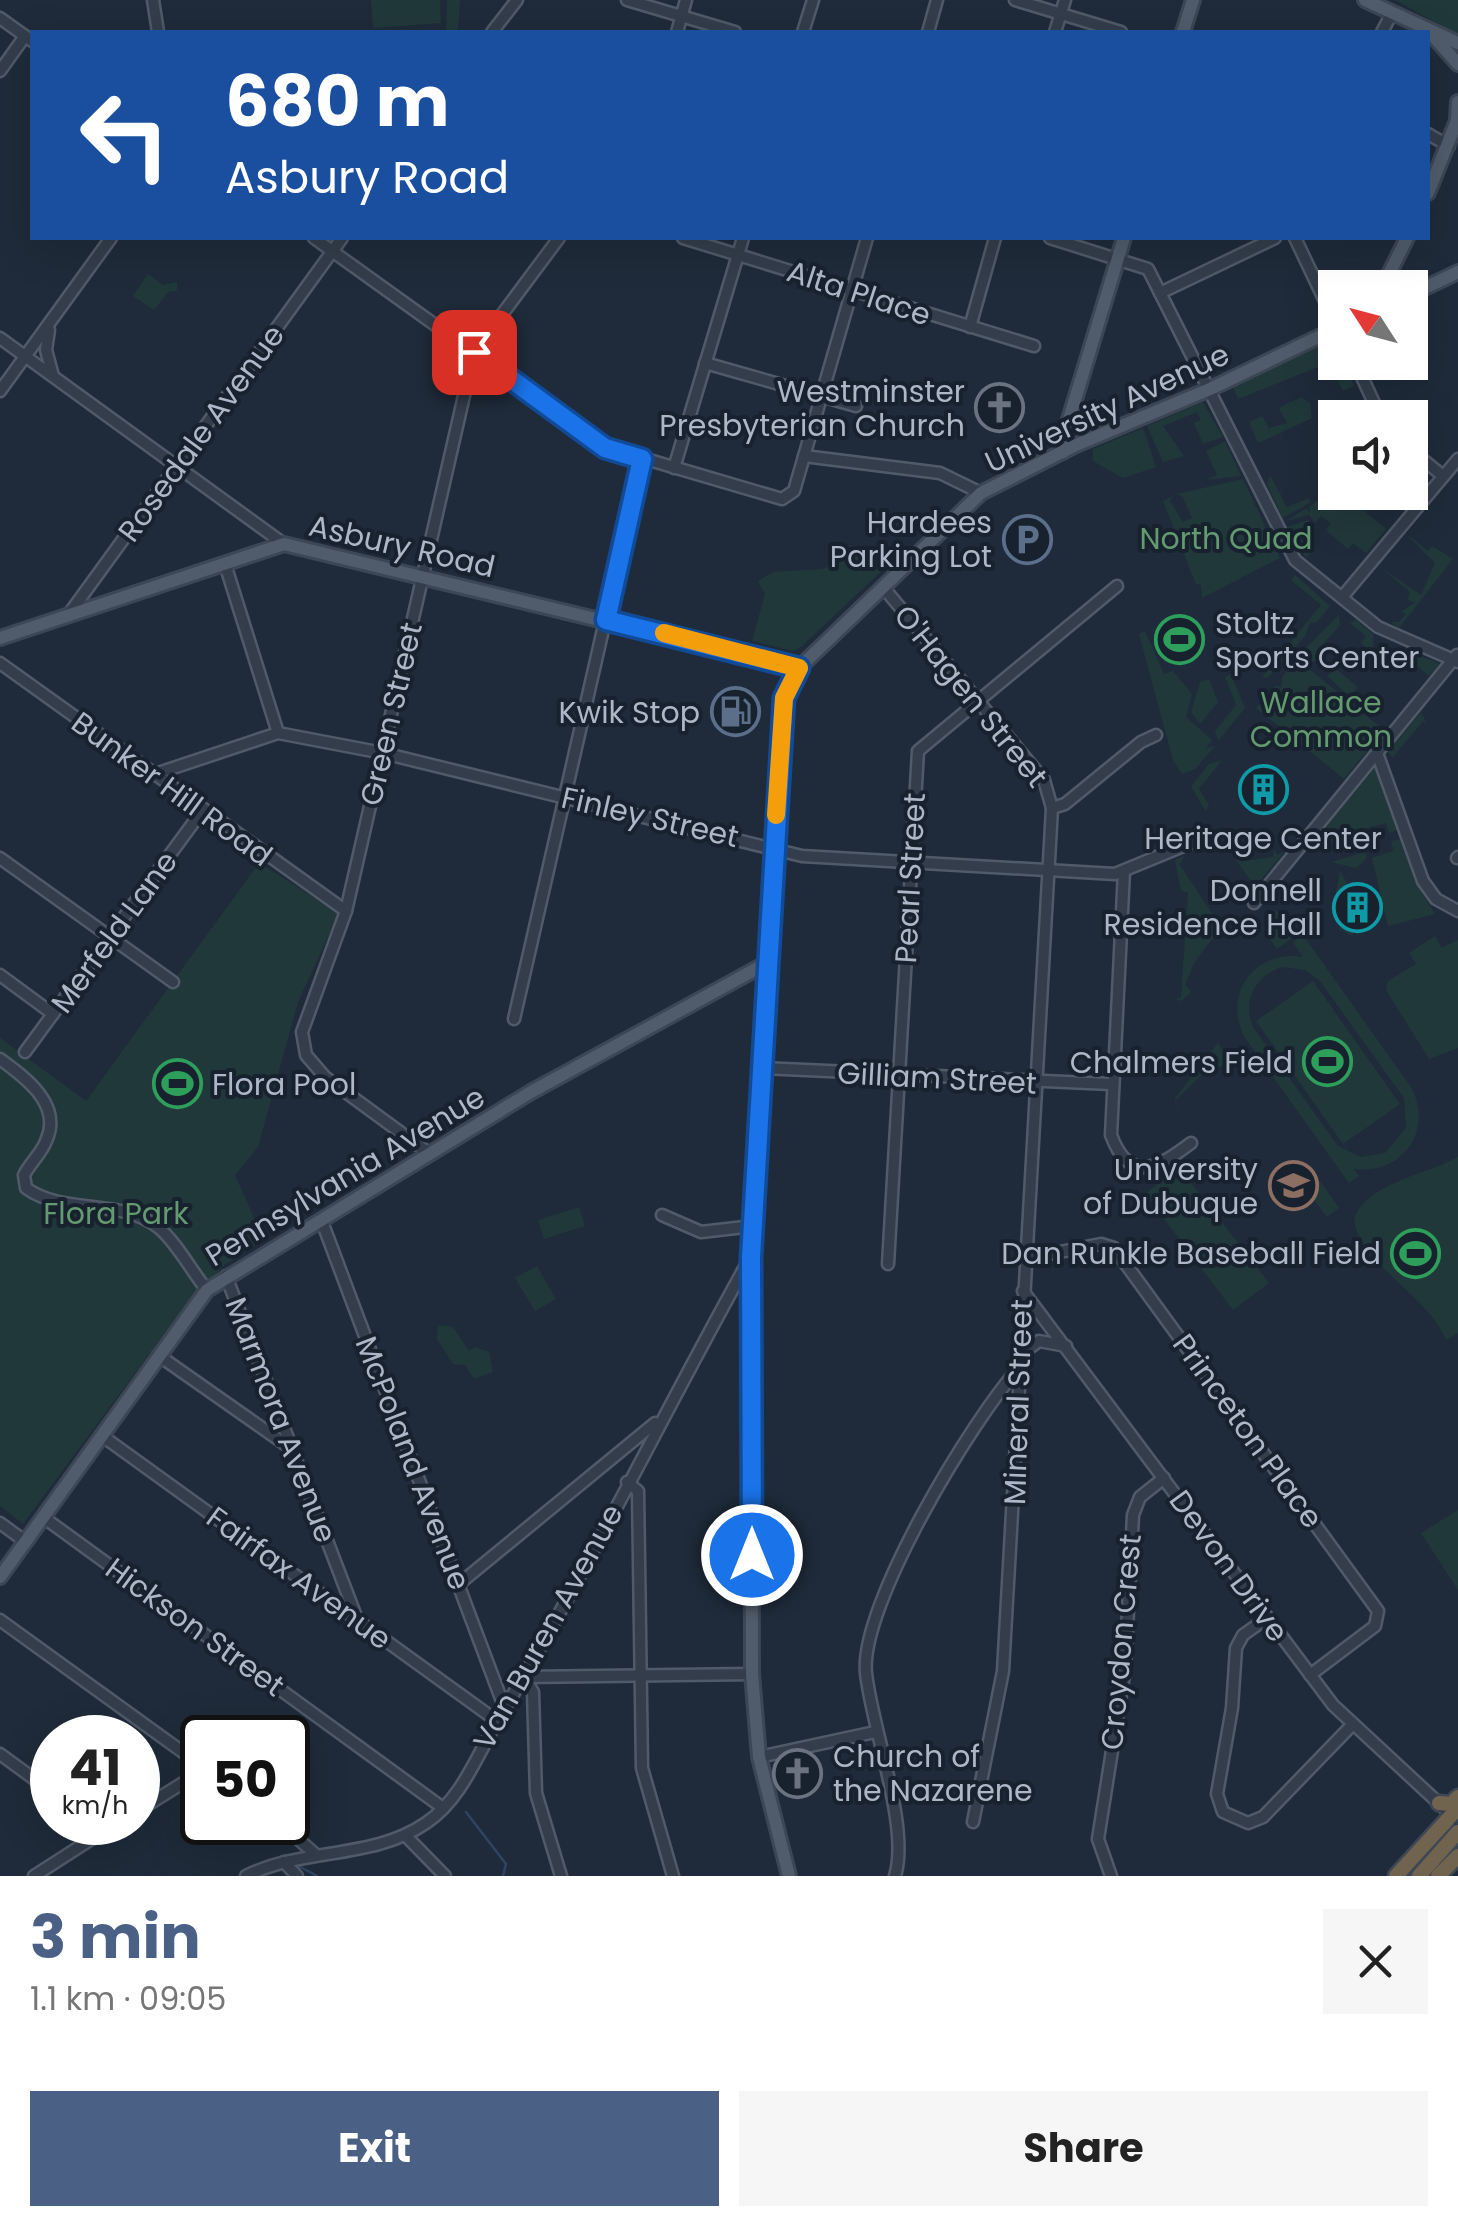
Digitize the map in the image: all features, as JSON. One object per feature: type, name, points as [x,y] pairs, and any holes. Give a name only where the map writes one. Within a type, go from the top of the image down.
[{"type":"highway","points":[[1439,1803],[1450,1804],[1458,1797]]},
{"type":"highway","points":[[1396,1876],[1456,1815]]},
{"type":"highway","points":[[1418,1876],[1458,1832]]},
{"type":"highway","points":[[1430,1876],[1458,1846]]},
{"type":"highway","points":[[1438,1876],[1458,1856]]},
{"type":"main road","points":[[1184,30],[1193,0]]},
{"type":"main road","points":[[1364,0],[1424,30]]},
{"type":"main road","points":[[1430,33],[1458,43]]},
{"type":"main road","points":[[1430,33],[1458,64]]},
{"type":"main road","points":[[1430,189],[1458,119],[1458,102]]},
{"type":"main road","points":[[1063,452],[1063,438],[1123,240]]},
{"type":"main road","points":[[1391,270],[1405,240]]},
{"type":"main road","points":[[1428,286],[1458,272]]},
{"type":"main road","name":"University Avenue","points":[[790,1876],[759,1757],[752,1674],[752,1226],[784,698],[799,668],[981,493],[1063,452],[1210,389],[1318,334]]},
{"type":"main road","name":"Asbury Road","points":[[0,638],[284,544],[799,668]]},
{"type":"main road","name":"Pennsylvania Avenue","points":[[0,1578],[207,1290],[531,1092],[766,963]]},
{"type":"street","points":[[153,0],[158,30]]},
{"type":"street","points":[[494,30],[517,0]]},
{"type":"street","points":[[627,0],[729,30]]},
{"type":"street","points":[[678,30],[686,0]]},
{"type":"street","points":[[804,30],[813,0]]},
{"type":"street","points":[[929,30],[938,0]]},
{"type":"street","points":[[1015,0],[1114,30]]},
{"type":"street","points":[[1056,30],[1064,0]]},
{"type":"street","points":[[1383,30],[1392,13]]},
{"type":"street","points":[[0,18],[29,39],[0,71]]},
{"type":"street","points":[[1430,135],[1449,146]]},
{"type":"street","points":[[0,391],[110,240]]},
{"type":"street","points":[[317,240],[605,448],[788,498],[794,491],[867,240]]},
{"type":"street","name":"Rosedale Avenue","points":[[70,614],[341,240]]},
{"type":"street","name":"Green Street","points":[[430,1154],[326,1077],[306,1055],[302,1032],[346,912],[474,352],[557,240]]},
{"type":"street","name":"Alta Place","points":[[691,240],[1034,346]]},
{"type":"street","points":[[674,468],[742,240]]},
{"type":"street","points":[[970,328],[994,240]]},
{"type":"street","points":[[1057,240],[1148,268],[1290,552],[1301,566],[1382,628],[1456,658],[1254,903]]},
{"type":"street","points":[[1160,293],[1271,240]]},
{"type":"street","points":[[1296,240],[1318,288]]},
{"type":"street","points":[[53,320],[46,350],[54,377]]},
{"type":"street","points":[[0,338],[284,544]]},
{"type":"street","points":[[705,364],[856,406]]},
{"type":"street","points":[[804,456],[940,474],[981,493]]},
{"type":"street","points":[[514,1019],[642,459]]},
{"type":"street","points":[[1343,596],[1458,459]]},
{"type":"street","points":[[1428,464],[1443,476]]},
{"type":"street","points":[[225,564],[278,733]]},
{"type":"street","name":"Pearl Street","points":[[888,1264],[918,751],[1117,586]]},
{"type":"street","name":"O'Hagen Street","points":[[882,587],[1044,780],[1052,808]]},
{"type":"street","name":"Bunker Hill Road","points":[[0,663],[346,912]]},
{"type":"street","name":"Finley Street","points":[[152,775],[278,733],[382,753],[802,856],[1124,871],[1210,835]]},
{"type":"street","points":[[1052,808],[1066,804],[1156,734]]},
{"type":"street","points":[[1378,753],[1424,881],[1436,900],[1458,912]]},
{"type":"street","name":"Mineral Street","points":[[973,1822],[1003,1671],[1052,808]]},
{"type":"street","name":"Merfeld Lane","points":[[25,1052],[202,811]]},
{"type":"street","points":[[0,858],[173,982]]},
{"type":"street","points":[[1124,871],[1111,1135],[1127,1161],[1144,1168],[1157,1166],[1191,1143]]},
{"type":"street","points":[[0,976],[54,1014]]},
{"type":"street","points":[[0,1058],[35,1088],[50,1116],[48,1136],[24,1174],[26,1188],[59,1201],[124,1211],[160,1228],[207,1290]]},
{"type":"street","name":"Gilliam Street","points":[[762,1068],[1111,1084]]},
{"type":"street","points":[[662,1215],[693,1232],[752,1226]]},
{"type":"street","name":"McPoland Avenue","points":[[320,1218],[505,1709]]},
{"type":"street","name":"Princeton Place","points":[[1024,1259],[1101,1244],[1114,1248],[1378,1611],[1375,1626],[1310,1675]]},
{"type":"street","name":"Van Buren Avenue","points":[[246,1876],[315,1854],[368,1849],[406,1836],[443,1808],[524,1677],[660,1419],[751,1257]]},
{"type":"street","name":"Marmora Avenue","points":[[226,1276],[358,1620]]},
{"type":"street","name":"Devon Drive","points":[[1023,1291],[1310,1675],[1354,1724],[1456,1815]]},
{"type":"street","points":[[1022,1353],[1047,1340],[1066,1346]]},
{"type":"street","points":[[158,1354],[293,1450]]},
{"type":"street","points":[[895,1876],[899,1833],[875,1732],[865,1668],[881,1602],[896,1566],[990,1405],[1019,1368]]},
{"type":"street","points":[[459,1584],[660,1419]]},
{"type":"street","name":"Fairfax Avenue","points":[[101,1436],[497,1721]]},
{"type":"street","name":"Croydon Crest","points":[[1111,1876],[1098,1839],[1098,1826],[1124,1669],[1132,1515],[1140,1497],[1164,1478]]},
{"type":"street","points":[[628,1482],[638,1491],[639,1677],[646,1789],[673,1876]]},
{"type":"street","name":"Hickson Street","points":[[43,1517],[443,1808]]},
{"type":"street","points":[[0,1523],[26,1542]]},
{"type":"street","points":[[1267,1618],[1243,1635],[1236,1648],[1232,1708],[1217,1794],[1223,1812],[1248,1823],[1264,1817],[1354,1724]]},
{"type":"street","points":[[0,1620],[180,1753]]},
{"type":"street","points":[[524,1677],[752,1674]]},
{"type":"street","points":[[524,1677],[533,1692],[536,1792],[561,1876]]},
{"type":"street","points":[[759,1757],[875,1732]]},
{"type":"street","points":[[0,1754],[30,1776]]},
{"type":"street","points":[[406,1836],[445,1876]]},
{"type":"street","points":[[34,1876],[83,1845]]},
{"type":"street","points":[[305,1845],[315,1854]]},
{"type":"street","points":[[284,1862],[297,1876]]},
{"type":"green space","points":[[371,0],[440,0],[441,23],[373,28]]},
{"type":"green space","points":[[447,0],[460,0],[458,30],[446,30]]},
{"type":"green space","points":[[1395,0],[1458,0],[1458,35]]},
{"type":"green space","points":[[148,274],[163,285],[177,282],[177,291],[168,292],[154,310],[133,296]]},
{"type":"green space","points":[[1318,347],[1318,367],[1238,399],[1233,387]]},
{"type":"green space","points":[[1338,380],[1352,380],[1354,386],[1343,391]]},
{"type":"green space","points":[[1301,397],[1310,403],[1312,418],[1258,443],[1249,422],[1262,416],[1269,428],[1287,423],[1279,408]]},
{"type":"green space","points":[[1203,402],[1223,437],[1203,444],[1194,423],[1201,420],[1197,412],[1163,426],[1184,456],[1163,462],[1147,426]]},
{"type":"green space","points":[[1143,428],[1156,467],[1123,478],[1093,461],[1093,449]]},
{"type":"green space","points":[[1225,441],[1241,476],[1206,480],[1217,475],[1206,451]]},
{"type":"green space","points":[[1270,475],[1287,507],[1309,498],[1311,502],[1283,518],[1267,484]]},
{"type":"green space","name":"North Quad","points":[[1243,479],[1280,558],[1202,598],[1201,585],[1196,584],[1163,501],[1173,496],[1170,501],[1183,522],[1192,518],[1182,496],[1177,494]]},
{"type":"green space","points":[[1318,500],[1318,510],[1363,510],[1386,529],[1366,553],[1353,543],[1348,549],[1326,530],[1331,524],[1321,516],[1315,523],[1309,515],[1286,521],[1307,508],[1309,513],[1310,506]]},
{"type":"green space","points":[[1308,520],[1313,526],[1307,522],[1296,535],[1311,548],[1316,546],[1306,558],[1287,527]]},
{"type":"green space","points":[[1405,533],[1428,551],[1432,546],[1453,559],[1399,628],[1391,622],[1399,622],[1406,614],[1401,612],[1415,602],[1407,600],[1410,592],[1379,566],[1421,595],[1435,563]]},
{"type":"green space","points":[[875,547],[890,563],[802,646],[793,651],[752,641],[765,594],[758,581],[773,572],[822,569]]},
{"type":"green space","points":[[1295,575],[1330,606],[1317,622],[1310,623],[1305,636],[1268,678],[1262,677],[1321,605],[1291,580]]},
{"type":"green space","points":[[1339,615],[1340,625],[1317,651],[1328,663],[1303,661],[1305,649]]},
{"type":"green space","points":[[1356,620],[1373,634],[1374,653],[1359,666],[1355,663],[1367,648],[1361,643],[1366,636],[1350,623]]},
{"type":"green space","points":[[1145,631],[1164,674],[1173,671],[1192,694],[1186,717],[1212,740],[1206,748],[1215,746],[1195,769],[1182,774],[1173,760],[1139,634]]},
{"type":"green space","points":[[1402,648],[1440,664],[1429,676],[1400,651]]},
{"type":"green space","name":"Wallace Common","points":[[1297,659],[1384,730],[1344,779],[1256,708],[1275,686],[1281,687],[1282,677]]},
{"type":"green space","points":[[1336,669],[1357,686],[1352,699],[1327,676]]},
{"type":"green space","points":[[1231,674],[1245,708],[1218,741],[1215,731],[1236,705],[1225,677]]},
{"type":"green space","points":[[1209,679],[1218,702],[1200,724],[1191,712],[1200,682]]},
{"type":"green space","points":[[1421,712],[1427,724],[1423,721],[1393,757],[1388,752]]},
{"type":"green space","points":[[1222,760],[1199,789],[1209,805],[1206,811],[1191,787],[1209,764]]},
{"type":"green space","points":[[1375,768],[1398,830],[1389,833],[1386,823],[1360,830],[1360,836],[1328,844],[1328,850],[1322,851],[1316,839]]},
{"type":"green space","points":[[1401,839],[1416,882],[1435,914],[1388,926],[1372,858],[1393,851],[1391,841]]},
{"type":"green space","points":[[1274,849],[1277,855],[1285,851],[1255,887],[1232,854],[1240,853],[1243,861],[1273,857]]},
{"type":"green space","points":[[1365,852],[1367,858],[1356,868],[1331,862]]},
{"type":"green space","points":[[1184,856],[1180,865],[1221,927],[1194,963],[1185,985],[1191,992],[1181,1001],[1175,999],[1181,998],[1188,893],[1181,891],[1175,860]]},
{"type":"green space","name":"Flora Park","points":[[259,863],[339,913],[298,1002],[258,1147],[235,1175],[264,1240],[224,1265],[158,1342],[23,1524],[0,1506],[0,1038],[86,1101]]},
{"type":"green space","points":[[1340,871],[1346,881],[1353,936],[1340,930],[1334,904]]},
{"type":"green space","points":[[1271,909],[1278,912],[1295,936],[1277,949],[1271,941]]},
{"type":"green space","points":[[1303,935],[1411,1087],[1417,1103],[1419,1119],[1410,1146],[1387,1165],[1354,1169],[1359,1176],[1349,1183],[1245,1038],[1239,1022],[1237,1006],[1247,978],[1270,960],[1303,957],[1293,942]],"holes":[[[1283,967],[1305,970],[1320,981],[1404,1098],[1406,1128],[1385,1153],[1361,1157],[1338,1146],[1253,1027],[1249,1007],[1258,982]]]},
{"type":"green space","points":[[1435,936],[1442,948],[1458,940],[1458,1048],[1429,1059],[1386,990],[1388,981],[1416,964],[1409,953]]},
{"type":"green space","name":"Chalmers Field","points":[[1313,981],[1400,1104],[1343,1144],[1256,1021]]},
{"type":"green space","points":[[1218,1043],[1230,1062],[1200,1076],[1176,1100]]},
{"type":"green space","name":"Dan Runkle Baseball Field","points":[[1458,1157],[1458,1333],[1446,1340],[1425,1309],[1369,1251],[1354,1220],[1360,1207],[1384,1188]]},
{"type":"green space","points":[[1179,1167],[1269,1283],[1233,1310],[1145,1194]]},
{"type":"green space","points":[[1320,1181],[1339,1208],[1327,1217],[1307,1190]]},
{"type":"green space","points":[[579,1207],[585,1226],[544,1239],[538,1220]]},
{"type":"green space","points":[[537,1266],[556,1299],[535,1311],[515,1278]]},
{"type":"green space","points":[[438,1325],[453,1327],[469,1351],[475,1347],[489,1352],[493,1372],[474,1379],[465,1365],[453,1364],[437,1339]]},
{"type":"green space","points":[[1458,1510],[1458,1590],[1421,1533]]},
{"type":"waterway","points":[[466,1812],[506,1864],[503,1876]]},
{"type":"waterway","points":[[297,1865],[317,1876]]},
{"type":"slow traffic","points":[[664,633],[784,660],[799,668],[786,686],[784,698],[776,815]]},
{"type":"place","name":"Westminster Presbyterian Church","points":[[1000,408]]},
{"type":"place","name":"Hardees Parking Lot","points":[[1027,539]]},
{"type":"place","name":"Stoltz Sports Center","points":[[1180,640]]},
{"type":"place","name":"Kwik Stop","points":[[735,712]]},
{"type":"place","name":"Heritage Center","points":[[1263,789]]},
{"type":"place","name":"Donnell Residence Hall","points":[[1357,907]]},
{"type":"place","name":"Chalmers Field","points":[[1328,1062]]},
{"type":"place","name":"Flora Pool","points":[[177,1084]]},
{"type":"place","name":"University of Dubuque","points":[[1293,1186]]},
{"type":"place","name":"Dan Runkle Baseball Field","points":[[1416,1253]]},
{"type":"place","name":"Church of the Nazarene","points":[[798,1773]]},
{"type":"route","points":[[474,352],[605,448],[642,459],[606,620],[784,660],[799,668],[786,686],[784,698],[752,1226],[752,1555]]}]
